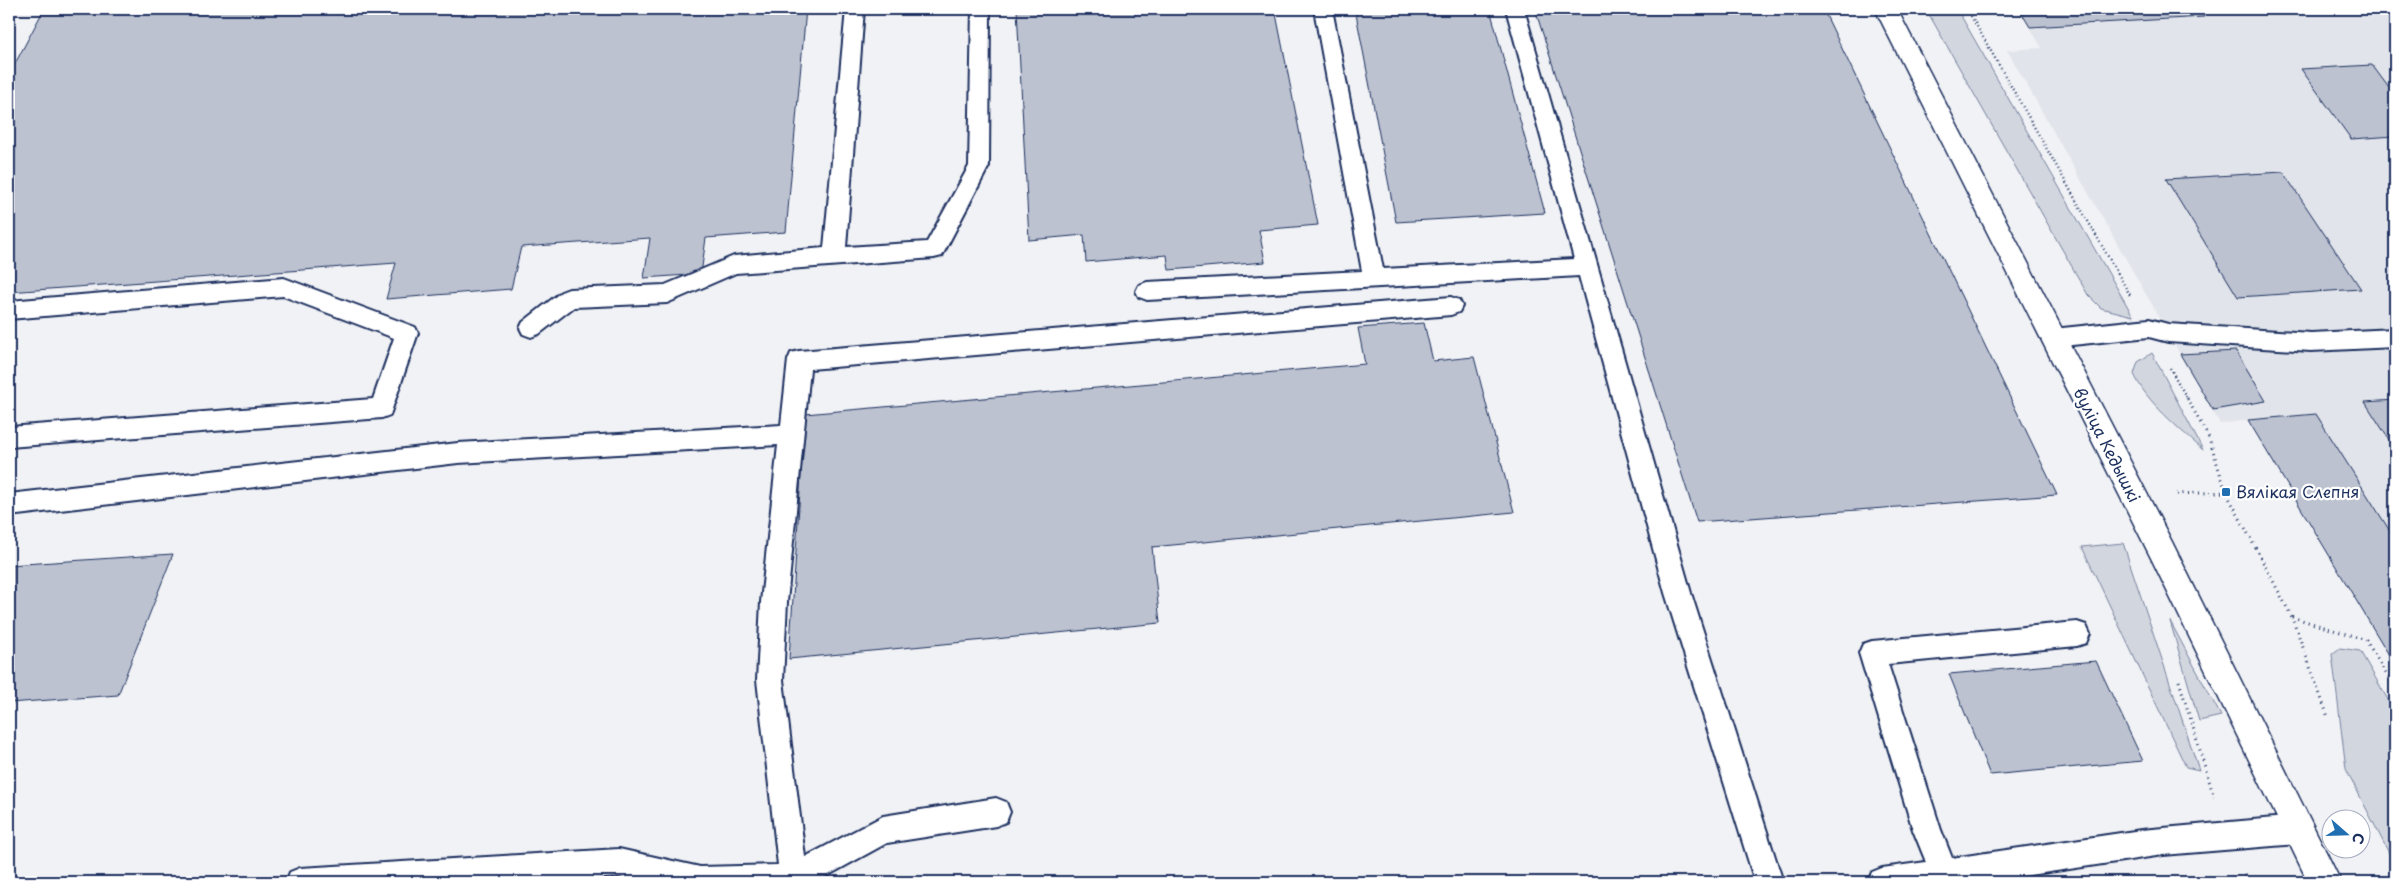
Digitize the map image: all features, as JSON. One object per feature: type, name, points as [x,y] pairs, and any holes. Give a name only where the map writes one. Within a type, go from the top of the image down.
[{"type":"street","name":"вуліца Кедышкі","points":[[1886,9],[2133,495],[2325,882]]},
{"type":"lane","points":[[834,256],[855,9]]},
{"type":"lane","points":[[531,328],[569,298],[667,294],[734,265],[934,250],[979,166],[982,9]]},
{"type":"lane","points":[[1323,9],[1374,279]]},
{"type":"lane","points":[[1515,9],[1678,592],[1769,882]]},
{"type":"lane","points":[[1147,291],[1587,267]]},
{"type":"lane","points":[[9,310],[284,287],[407,333],[382,408],[9,437]]},
{"type":"lane","points":[[794,881],[770,680],[774,602],[799,360],[1451,306]]},
{"type":"lane","points":[[2053,338],[2149,328],[2168,332],[2310,342],[2395,338]]},
{"type":"lane","points":[[9,505],[458,453],[791,434]]},
{"type":"lane","points":[[1945,875],[1927,830],[1872,652],[2077,634]]},
{"type":"lane","points":[[300,882],[619,863],[700,882],[794,881],[883,830],[996,812]]},
{"type":"lane","points":[[1882,882],[1945,875],[2120,847],[2224,835],[2298,830]]},
{"type":"path","points":[[2133,495],[2226,492]]},
{"type":"path","points":[[2292,617],[2366,640],[2395,689]]},
{"type":"shaded area","points":[[1926,9],[1957,9],[2133,316],[2101,308],[2088,295]]},
{"type":"shaded area","points":[[2019,9],[2395,9],[2395,665],[2248,420],[2220,424],[2007,50],[2042,48]]},
{"type":"shaded area","points":[[2152,353],[2203,450],[2164,415],[2139,384],[2134,374],[2138,362]]},
{"type":"shaded area","points":[[2123,543],[2199,770],[2186,767],[2082,547]]},
{"type":"shaded area","points":[[2170,621],[2221,716],[2199,721]]},
{"type":"shaded area","points":[[2340,648],[2360,651],[2395,712],[2395,865],[2372,820],[2372,808],[2366,808],[2346,769],[2332,654]]},
{"type":"building","points":[[44,9],[806,9],[786,232],[706,238],[701,274],[644,278],[650,238],[521,247],[511,289],[386,299],[396,263],[9,292],[9,75]]},
{"type":"building","points":[[1017,9],[1275,9],[1318,225],[1259,230],[1265,262],[1169,270],[1167,255],[1086,262],[1084,235],[1029,240]]},
{"type":"building","points":[[1355,9],[1490,9],[1545,213],[1396,222]]},
{"type":"building","points":[[1535,9],[1823,9],[2057,495],[1697,522]]},
{"type":"building","points":[[2019,9],[2198,9],[2204,17],[2030,27]]},
{"type":"building","points":[[2372,65],[2395,96],[2395,136],[2351,139],[2301,69]]},
{"type":"building","points":[[2283,172],[2361,289],[2238,297],[2166,179]]},
{"type":"building","points":[[1424,323],[1433,361],[1474,357],[1514,512],[1152,547],[1160,623],[789,659],[805,414],[1365,364],[1358,328]]},
{"type":"building","points":[[2236,351],[2266,401],[2213,410],[2180,354]]},
{"type":"building","points":[[2395,400],[2395,449],[2365,402]]},
{"type":"building","points":[[2316,414],[2395,539],[2395,665],[2248,420]]},
{"type":"building","points":[[173,554],[118,695],[9,703],[9,565]]},
{"type":"building","points":[[2096,661],[2143,761],[1990,775],[1949,674]]},
{"type":"place","name":"Вялікая Слепня","points":[[2226,492]]}]
